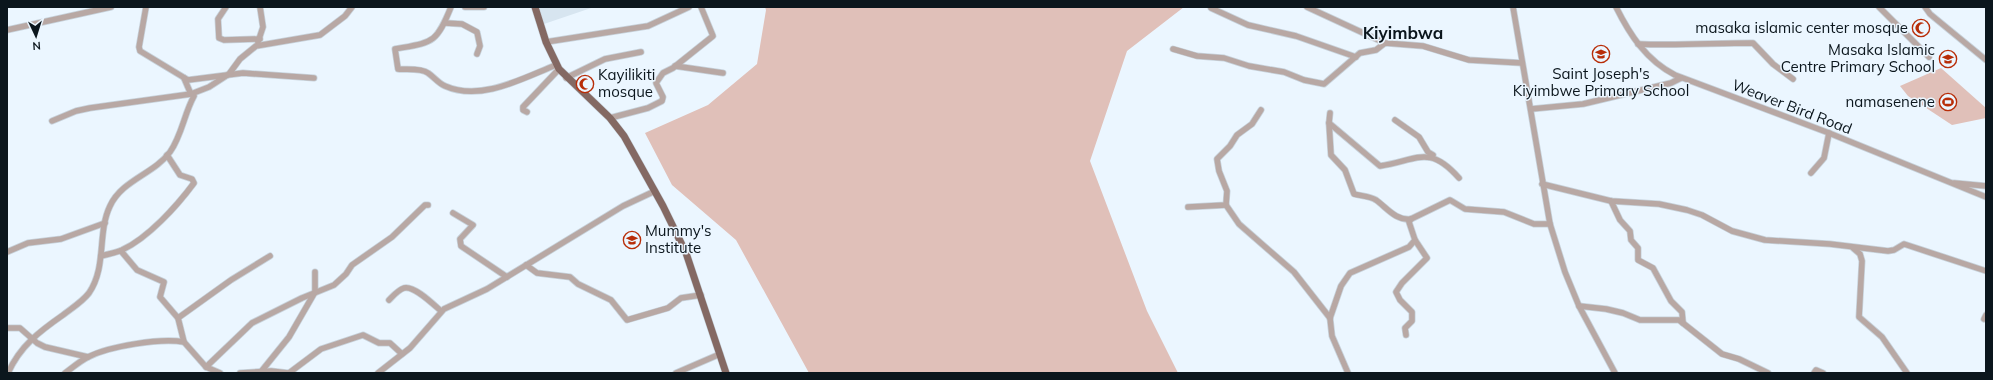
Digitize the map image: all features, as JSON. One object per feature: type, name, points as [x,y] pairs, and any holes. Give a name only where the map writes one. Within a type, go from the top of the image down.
[{"type":"main road","points":[[535,7],[546,42],[557,67],[566,78],[610,118],[628,141],[655,191],[686,253],[726,373]]},
{"type":"street","points":[[7,30],[94,9],[111,7]]},
{"type":"street","points":[[146,7],[139,47],[140,51],[163,63],[184,78],[192,80],[229,74],[261,74],[314,78]]},
{"type":"street","points":[[226,7],[218,19],[219,38],[224,40],[260,39]]},
{"type":"street","points":[[52,121],[76,111],[191,94],[209,87],[229,74],[240,59],[256,46],[260,39],[263,27],[260,7]]},
{"type":"street","points":[[256,46],[320,35],[345,16],[352,7]]},
{"type":"street","points":[[451,7],[445,23],[439,33],[426,44],[395,49],[398,69],[429,73],[435,80],[445,86],[471,90],[506,84],[557,67]]},
{"type":"street","points":[[465,7],[484,7]]},
{"type":"street","points":[[546,42],[648,26],[664,20],[689,7]]},
{"type":"street","points":[[610,118],[648,108],[662,101],[663,97],[656,85],[656,81],[663,73],[675,66],[713,36],[701,7]]},
{"type":"street","points":[[1307,7],[1385,43],[1398,46],[1423,46],[1469,60],[1522,63]]},
{"type":"street","points":[[1513,7],[1550,224],[1564,272],[1578,306],[1615,373]]},
{"type":"street","name":"Weaver Bird Road","points":[[1616,7],[1638,44],[1658,65],[1681,78],[1829,133],[1948,183],[1986,197]]},
{"type":"street","points":[[1879,7],[1929,56]]},
{"type":"street","points":[[1925,7],[1930,14],[1986,60]]},
{"type":"street","points":[[1212,8],[1248,25],[1296,36],[1356,56]]},
{"type":"street","points":[[445,23],[462,24],[477,32],[480,46],[477,54]]},
{"type":"street","points":[[1173,49],[1197,56],[1224,58],[1250,66],[1284,72],[1304,80],[1324,84],[1356,56],[1364,51],[1376,50],[1385,43]]},
{"type":"street","points":[[1638,44],[1675,46],[1705,43],[1753,43],[1773,64],[1793,79]]},
{"type":"street","points":[[566,78],[605,59],[640,52]]},
{"type":"street","points":[[675,66],[708,72],[724,73]]},
{"type":"street","points":[[527,112],[523,110],[522,107],[557,67]]},
{"type":"street","points":[[8,373],[16,356],[31,337],[87,296],[94,282],[101,256],[105,223],[110,207],[118,194],[167,155],[173,146],[194,96],[191,94],[184,78]]},
{"type":"street","points":[[1531,109],[1583,104],[1671,83],[1681,78]]},
{"type":"street","points":[[1261,110],[1252,124],[1237,135],[1230,146],[1217,159],[1219,171],[1227,191],[1226,205],[1239,224],[1294,272],[1330,318]]},
{"type":"street","points":[[1330,113],[1330,152],[1346,170],[1352,192],[1357,196],[1374,199],[1399,218],[1411,219],[1450,200],[1465,209],[1504,212],[1516,215],[1534,224],[1550,224]]},
{"type":"street","points":[[1395,120],[1425,142],[1428,152],[1439,158],[1450,167],[1459,178]]},
{"type":"street","points":[[1329,123],[1339,130],[1362,153],[1380,166],[1422,155],[1439,158]]},
{"type":"street","points":[[1811,173],[1824,158],[1829,133]]},
{"type":"street","points":[[101,256],[121,251],[141,236],[182,200],[194,183],[192,179],[180,175],[167,155]]},
{"type":"street","points":[[1948,183],[1986,186]]},
{"type":"street","points":[[1542,184],[1611,201],[1659,204],[1687,210],[1702,215],[1732,231],[1765,240],[1815,242],[1888,251],[1894,250],[1904,244],[1986,271]]},
{"type":"street","points":[[378,373],[415,343],[441,311],[507,277],[624,206],[655,191]]},
{"type":"street","points":[[1611,201],[1619,215],[1620,220],[1630,232],[1631,240],[1638,248],[1638,260],[1652,268],[1671,301],[1682,312],[1683,323]]},
{"type":"street","points":[[206,367],[252,323],[334,285],[346,274],[352,265],[392,237],[419,209],[425,205],[428,205]]},
{"type":"street","points":[[1188,207],[1226,205]]},
{"type":"street","points":[[453,213],[473,225],[460,239],[461,246],[469,253],[507,277]]},
{"type":"street","points":[[1406,335],[1405,328],[1412,321],[1412,312],[1400,300],[1396,292],[1427,258],[1411,232],[1409,222],[1411,219]]},
{"type":"street","points":[[7,252],[28,243],[61,239],[105,223]]},
{"type":"street","points":[[1348,373],[1332,336],[1330,318],[1341,286],[1350,273],[1409,247],[1415,240]]},
{"type":"street","points":[[1852,247],[1860,254],[1862,261],[1860,317],[1882,337],[1906,373]]},
{"type":"street","points":[[121,251],[131,265],[137,270],[163,281],[164,287],[160,298],[178,318],[182,329],[184,342],[206,367],[220,373]]},
{"type":"street","points":[[178,318],[231,280],[270,256]]},
{"type":"street","points":[[526,265],[537,273],[570,277],[578,284],[611,300],[627,320],[668,308],[681,298],[701,295]]},
{"type":"street","points":[[260,372],[288,337],[314,294],[316,288],[314,282],[315,272]]},
{"type":"street","points":[[389,300],[403,289],[409,288],[427,299],[441,311]]},
{"type":"street","points":[[1578,306],[1611,310],[1640,320],[1652,321],[1676,319],[1722,354],[1739,359],[1768,373]]},
{"type":"street","points":[[7,328],[20,328],[37,343],[45,347],[88,357]]},
{"type":"street","points":[[240,373],[280,371],[288,373],[321,348],[363,335],[379,343],[390,343],[402,354]]},
{"type":"street","points":[[65,373],[88,357],[145,342],[173,340],[184,342]]},
{"type":"street","points":[[676,373],[720,354]]},
{"type":"street","points":[[1814,373],[1818,370],[1823,373]]},
{"type":"shaded area","points":[[539,7],[594,7],[544,24]]},
{"type":"shaded area","points":[[765,7],[1184,7],[1127,51],[1090,161],[1147,311],[1178,373],[809,373],[736,240],[672,185],[645,133],[708,105],[757,64],[766,10]]},
{"type":"shaded area","name":"namasenene","points":[[1941,68],[1986,108],[1986,118],[1952,125],[1908,96],[1900,86]]},
{"type":"place","name":"masaka islamic center mosque","points":[[1921,28]]},
{"type":"place","name":"Saint Joseph's Kiyimbwe Primary School","points":[[1601,54]]},
{"type":"place","name":"Masaka Islamic Centre Primary School","points":[[1948,59]]},
{"type":"place","name":"Kayilikiti mosque","points":[[585,84]]},
{"type":"place","name":"namasenene","points":[[1948,102]]},
{"type":"place","name":"Mummy's Institute","points":[[632,240]]},
{"type":"district","name":"Kiyimbwa","points":[[1403,33]]}]
